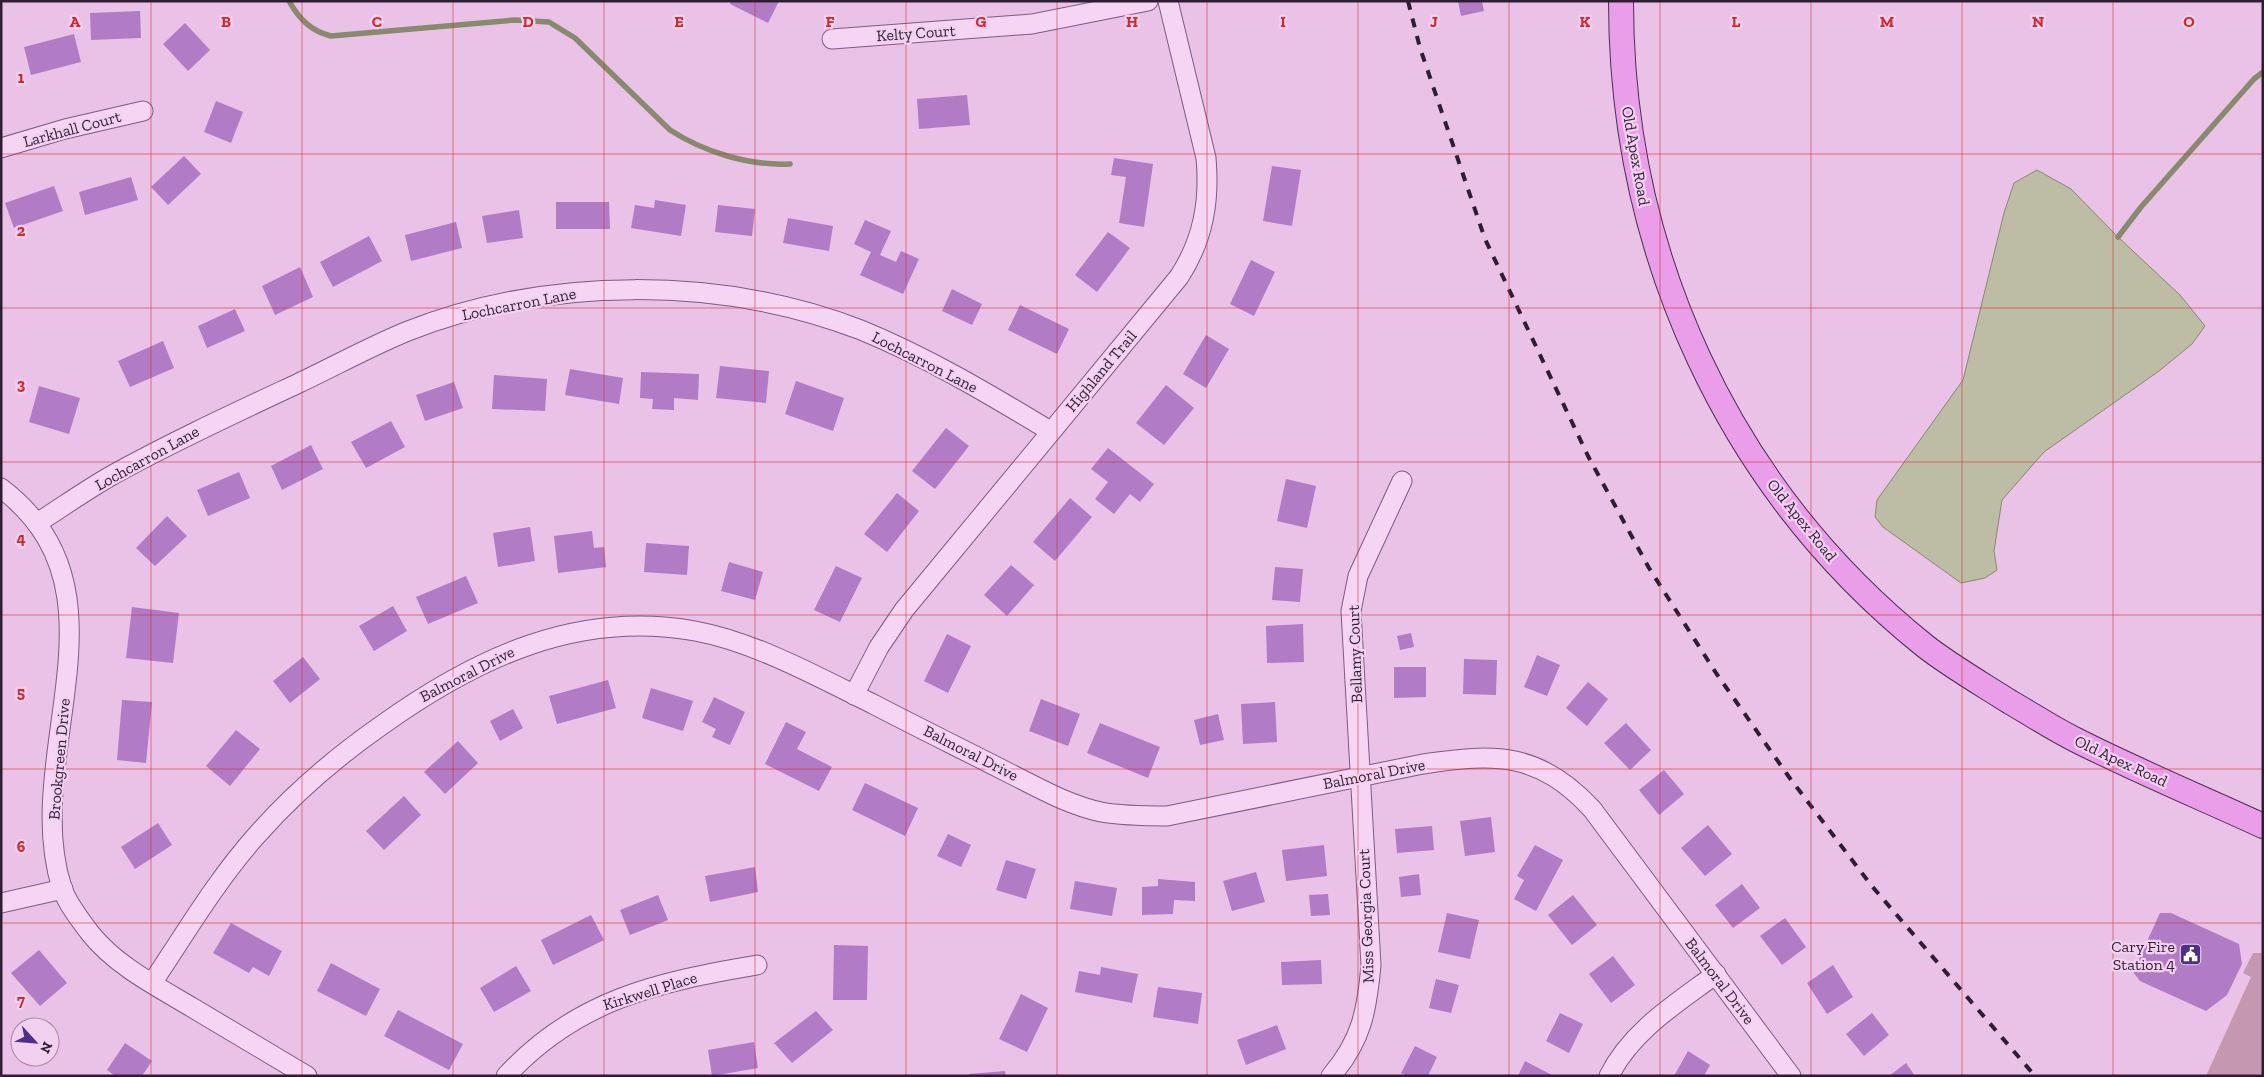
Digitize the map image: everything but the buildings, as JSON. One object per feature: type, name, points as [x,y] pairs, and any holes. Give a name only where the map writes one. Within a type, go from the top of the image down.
[{"type":"main road","name":"Old Apex Road","points":[[1620,1],[1625,87],[1632,148],[1646,213],[1667,282],[1696,357],[1720,403],[1745,446],[1777,492],[1834,560],[1875,602],[1926,647],[1976,681],[2072,738],[2263,826]]},
{"type":"street","name":"Kelty Court","points":[[832,39],[1032,24],[1148,1]]},
{"type":"street","name":"Highland Trail","points":[[854,695],[879,647],[904,610],[1179,277],[1191,258],[1201,233],[1206,211],[1208,184],[1206,158],[1168,1]]},
{"type":"street","name":"Larkhall Court","points":[[1,148],[65,129],[143,111]]},
{"type":"street","name":"Lochcarron Lane","points":[[38,523],[114,474],[182,438],[409,330],[493,306],[560,294],[650,290],[703,292],[736,296],[797,310],[886,341],[969,383],[1050,431]]},
{"type":"street","name":"Bellamy Court","points":[[1361,776],[1351,611],[1358,576],[1402,481]]},
{"type":"street","name":"Brookgreen Drive","points":[[1,488],[38,523],[56,555],[66,594],[71,645],[52,792],[53,832],[62,889],[76,913],[104,948],[152,983],[307,1076]]},
{"type":"street","name":"Balmoral Drive","points":[[152,983],[228,871],[256,836],[334,760],[413,702],[491,659],[521,646],[561,634],[599,627],[659,627],[719,636],[758,651],[854,695],[1050,793],[1100,812],[1131,816],[1167,816],[1423,764],[1483,756],[1519,762],[1558,779],[1574,790],[1598,817],[1791,1076]]},
{"type":"street","name":"Miss Georgia Court","points":[[1331,1076],[1354,1045],[1368,1001],[1371,965],[1360,802],[1361,776]]},
{"type":"street","points":[[1,903],[62,889]]},
{"type":"street","name":"Kirkwell Place","points":[[506,1076],[548,1037],[571,1020],[597,1007],[624,996],[697,975],[757,965]]},
{"type":"street","points":[[1609,1076],[1629,1046],[1654,1021],[1716,974]]},
{"type":"shaded area","points":[[2037,170],[2071,189],[2118,237],[2180,295],[2205,326],[2192,344],[2159,371],[2044,452],[2002,500],[1994,551],[1997,570],[1985,578],[1961,583],[1883,527],[1875,517],[1877,500],[1963,380],[2004,213],[2014,183]]},
{"type":"shaded area","points":[[2253,953],[2263,953],[2263,1076],[2206,1076],[2251,977],[2243,973]]},
{"type":"waterway","points":[[289,1],[306,23],[317,31],[331,36],[515,20],[549,22],[575,38],[670,130],[683,138],[712,151],[743,160],[759,163],[790,164]]},
{"type":"waterway","points":[[2118,237],[2141,207],[2254,79],[2263,72]]},
{"type":"railway","points":[[1408,1],[1420,48],[1485,239],[1588,456],[1649,568],[1716,673],[1789,777],[1871,885],[2035,1076]]},
{"type":"place","name":"Cary Fire Station 4","points":[[2191,955]]}]
